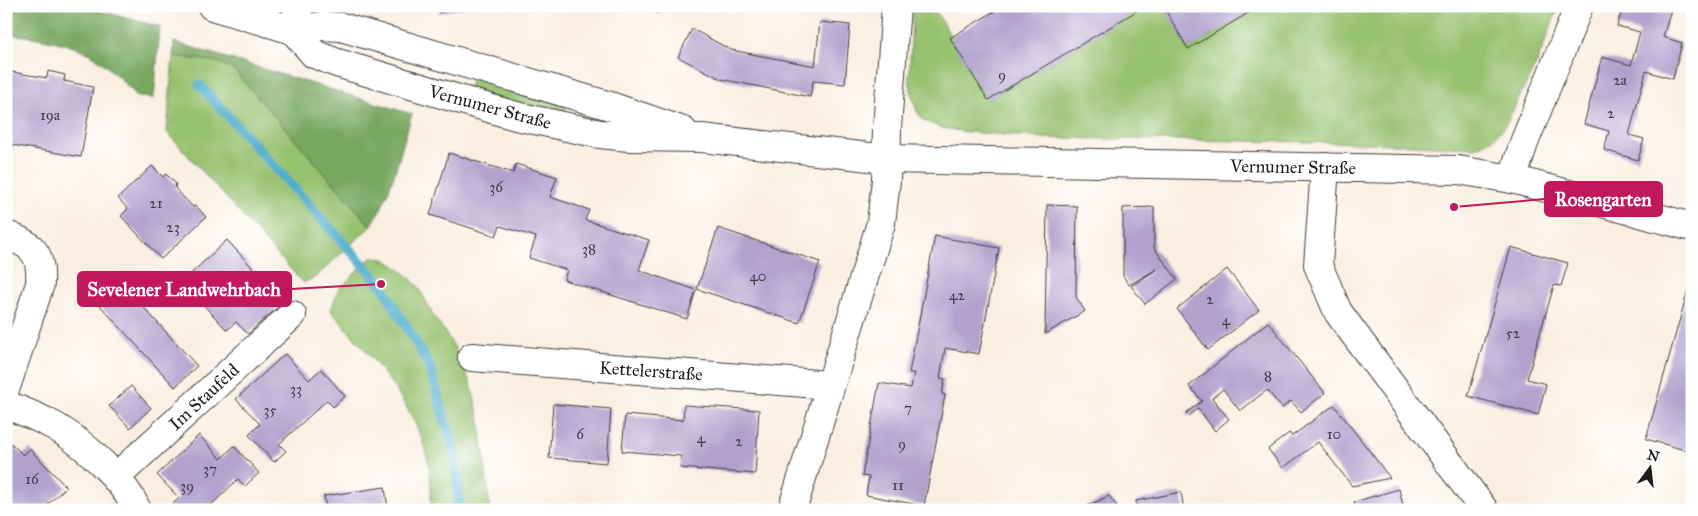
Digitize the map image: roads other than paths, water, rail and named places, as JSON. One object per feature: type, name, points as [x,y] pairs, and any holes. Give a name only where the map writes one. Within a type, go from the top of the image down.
[{"type":"street","name":"Vernumer Straße","points":[[212,6],[296,18],[322,26],[341,27],[610,106],[702,138]]},
{"type":"street","points":[[792,510],[881,223],[885,201],[887,128],[896,6]]},
{"type":"street","points":[[1512,179],[1524,143],[1579,6]]},
{"type":"street","name":"Vernumer Straße","points":[[296,18],[314,54],[337,64],[516,116],[600,134],[660,138],[702,138],[887,159],[1458,170],[1512,179],[1692,227]]},
{"type":"street","points":[[1325,167],[1318,265],[1338,312],[1484,510]]},
{"type":"street","points":[[6,235],[26,244],[37,255],[41,268],[40,284],[6,387]]},
{"type":"street","name":"Im Staufeld","points":[[115,478],[292,315]]},
{"type":"street","name":"Kettelerstraße","points":[[472,357],[830,385]]},
{"type":"street","points":[[6,405],[56,427],[83,446],[115,478],[137,510]]},
{"type":"waterway","points":[[200,85],[381,284],[429,365],[455,454],[460,510]]},
{"type":"place","name":"Rosengarten","points":[[1454,207]]},
{"type":"place","name":"Sevelener Landwehrbach","points":[[381,284]]}]
